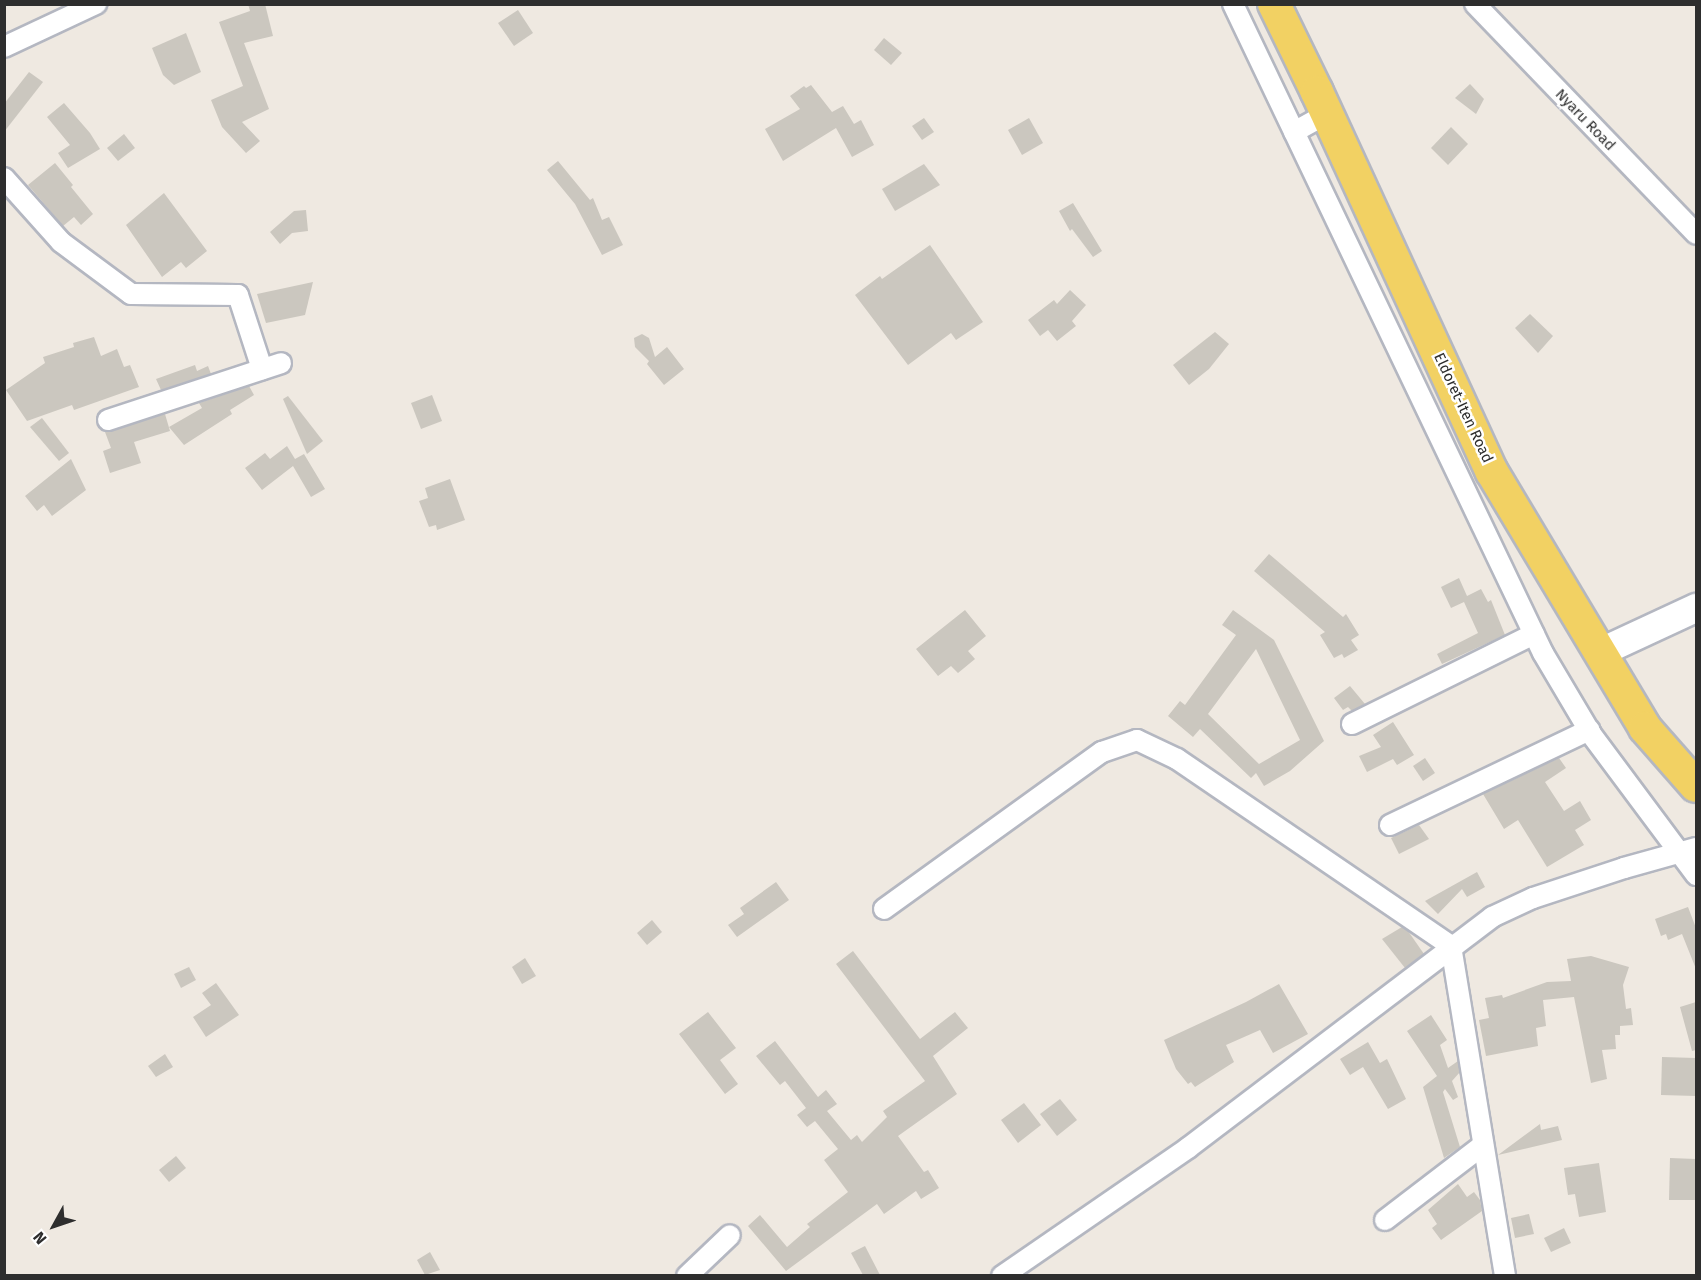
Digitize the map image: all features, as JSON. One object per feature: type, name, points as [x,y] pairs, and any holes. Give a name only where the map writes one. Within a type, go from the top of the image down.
[{"type":"main road","name":"Eldoret-Iten Road","points":[[1274,4],[1492,472],[1645,728],[1696,786]]},
{"type":"main road","points":[[1601,652],[1696,608]]},
{"type":"street","points":[[4,46],[96,4]]},
{"type":"street","points":[[1233,4],[1534,634],[1589,730],[1689,851],[1696,875]]},
{"type":"street","name":"Nyaru Road","points":[[1475,4],[1696,234]]},
{"type":"street","points":[[1294,132],[1327,114]]},
{"type":"street","points":[[4,178],[61,242],[131,294],[238,296],[262,369]]},
{"type":"street","points":[[108,420],[281,363]]},
{"type":"street","points":[[1352,724],[1534,634]]},
{"type":"street","points":[[1390,825],[1589,730]]},
{"type":"street","points":[[884,909],[1102,752],[1137,740],[1177,759],[1450,946],[1505,1275]]},
{"type":"street","points":[[1002,1275],[1188,1149],[1450,946],[1492,917],[1533,898],[1624,868],[1689,851]]},
{"type":"street","points":[[1385,1220],[1483,1145]]},
{"type":"street","points":[[687,1275],[730,1235]]},
{"type":"building","points":[[248,4],[265,4],[273,36],[244,43],[269,109],[242,122],[260,141],[246,153],[222,127],[211,100],[243,86],[219,22],[250,11]]},
{"type":"building","points":[[518,10],[533,33],[514,46],[498,23]]},
{"type":"building","points":[[186,33],[201,72],[174,85],[163,75],[152,48]]},
{"type":"building","points":[[884,38],[902,53],[891,65],[874,50]]},
{"type":"building","points":[[29,72],[43,82],[4,132],[4,104]]},
{"type":"building","points":[[1470,84],[1484,99],[1476,114],[1455,98]]},
{"type":"building","points":[[811,85],[832,112],[843,106],[854,124],[861,120],[874,145],[852,157],[836,128],[783,161],[765,129],[800,109],[790,96],[804,86],[806,88]]},
{"type":"building","points":[[64,103],[90,133],[100,149],[68,168],[58,153],[70,145],[47,117]]},
{"type":"building","points":[[924,118],[934,132],[922,140],[912,126]]},
{"type":"building","points":[[1029,118],[1043,143],[1022,155],[1008,130]]},
{"type":"building","points":[[1451,127],[1468,144],[1448,165],[1431,148]]},
{"type":"building","points":[[124,134],[135,148],[118,161],[107,148]]},
{"type":"building","points":[[558,161],[590,200],[593,198],[602,220],[609,217],[623,245],[602,255],[575,204],[547,170]]},
{"type":"building","points":[[55,163],[93,214],[81,225],[74,217],[63,226],[28,185]]},
{"type":"building","points":[[924,164],[940,185],[895,211],[882,189]]},
{"type":"building","points":[[164,193],[207,251],[186,268],[181,262],[162,277],[126,225]]},
{"type":"building","points":[[1073,203],[1102,251],[1093,257],[1072,229],[1070,231],[1059,211]]},
{"type":"building","points":[[306,210],[308,231],[292,233],[280,244],[270,232],[294,211]]},
{"type":"building","points":[[930,245],[983,322],[956,340],[951,333],[908,365],[855,295],[880,276],[882,279]]},
{"type":"building","points":[[313,282],[305,315],[266,323],[257,294]]},
{"type":"building","points":[[1070,290],[1086,305],[1072,321],[1076,326],[1057,341],[1048,330],[1040,336],[1028,320],[1054,300],[1057,304]]},
{"type":"building","points":[[1530,314],[1553,336],[1538,353],[1515,328]]},
{"type":"building","points":[[1215,332],[1229,344],[1209,369],[1189,385],[1173,365]]},
{"type":"building","points":[[642,334],[649,338],[655,357],[667,347],[684,369],[664,385],[647,364],[649,361],[635,347],[634,338]]},
{"type":"building","points":[[94,337],[101,356],[117,349],[124,367],[130,365],[139,387],[74,410],[72,405],[27,421],[6,390],[45,363],[43,357],[74,347],[73,343]]},
{"type":"building","points":[[195,365],[197,371],[208,366],[211,374],[161,390],[156,379]]},
{"type":"building","points":[[249,386],[254,395],[230,410],[232,414],[184,445],[169,427],[202,408],[199,403]]},
{"type":"building","points":[[432,395],[442,421],[421,429],[411,403]]},
{"type":"building","points":[[288,396],[323,441],[307,454],[283,399]]},
{"type":"building","points":[[165,414],[170,431],[134,442],[141,463],[110,473],[103,451],[111,448],[105,432]]},
{"type":"building","points":[[42,418],[69,453],[59,461],[30,427]]},
{"type":"building","points":[[287,446],[295,459],[304,454],[325,489],[311,497],[293,466],[262,490],[245,468],[265,453],[270,459]]},
{"type":"building","points":[[71,459],[86,490],[52,516],[44,505],[37,511],[25,496]]},
{"type":"building","points":[[450,479],[465,520],[437,530],[436,525],[429,527],[419,501],[428,498],[425,488]]},
{"type":"building","points":[[1269,554],[1343,617],[1346,614],[1359,635],[1351,640],[1358,650],[1344,658],[1342,654],[1334,658],[1320,635],[1325,632],[1254,571]]},
{"type":"building","points":[[1459,578],[1467,596],[1481,589],[1488,602],[1491,600],[1505,635],[1442,664],[1437,654],[1478,633],[1464,602],[1451,608],[1441,587]]},
{"type":"building","points":[[965,610],[986,636],[968,651],[975,659],[958,673],[951,666],[938,676],[916,649]]},
{"type":"building","points":[[1233,610],[1274,640],[1324,741],[1290,771],[1264,786],[1256,773],[1251,778],[1200,729],[1193,737],[1168,716],[1180,701],[1185,705],[1236,635],[1222,625]],"holes":[[[1256,649],[1300,740],[1259,764],[1208,714]]]},
{"type":"building","points":[[1350,686],[1365,704],[1352,711],[1348,707],[1343,710],[1334,698]]},
{"type":"building","points":[[1393,722],[1414,755],[1397,765],[1393,759],[1367,772],[1359,756],[1381,747],[1373,735]]},
{"type":"building","points":[[1425,758],[1435,773],[1423,781],[1413,766]]},
{"type":"building","points":[[1559,758],[1566,768],[1545,782],[1564,811],[1580,801],[1591,820],[1575,830],[1584,845],[1547,867],[1518,820],[1504,829],[1483,794]]},
{"type":"building","points":[[1419,825],[1429,839],[1399,854],[1391,838]]},
{"type":"building","points":[[1477,872],[1485,887],[1467,897],[1462,889],[1438,914],[1425,901]]},
{"type":"building","points":[[776,882],[789,900],[737,937],[728,925],[744,914],[740,908]]},
{"type":"building","points":[[1688,907],[1696,928],[1696,969],[1682,934],[1668,940],[1666,934],[1661,936],[1655,919]]},
{"type":"building","points":[[652,920],[662,932],[647,945],[637,933]]},
{"type":"building","points":[[1402,927],[1408,931],[1424,954],[1405,968],[1382,939]]},
{"type":"building","points":[[853,951],[920,1039],[955,1012],[968,1028],[933,1056],[957,1094],[898,1136],[924,1172],[928,1170],[939,1188],[921,1199],[916,1191],[884,1214],[877,1204],[786,1271],[748,1226],[760,1215],[787,1247],[810,1227],[807,1224],[848,1192],[824,1160],[838,1149],[815,1121],[807,1127],[797,1115],[806,1108],[785,1081],[780,1085],[756,1056],[775,1041],[818,1097],[826,1090],[837,1104],[827,1111],[851,1140],[857,1135],[862,1142],[887,1117],[883,1111],[925,1081],[836,964]]},
{"type":"building","points":[[1591,956],[1629,967],[1623,985],[1626,1009],[1631,1008],[1633,1025],[1620,1026],[1620,1035],[1615,1035],[1616,1049],[1602,1050],[1607,1079],[1591,1083],[1574,997],[1543,1000],[1546,1026],[1536,1028],[1538,1046],[1486,1056],[1479,1020],[1489,1018],[1485,998],[1502,995],[1503,998],[1547,982],[1571,981],[1567,959]]},
{"type":"building","points":[[525,958],[536,976],[522,984],[512,967]]},
{"type":"building","points":[[189,967],[196,980],[181,988],[174,974]]},
{"type":"building","points":[[216,983],[239,1015],[206,1037],[193,1017],[211,1005],[202,993]]},
{"type":"building","points":[[1279,984],[1308,1034],[1273,1053],[1260,1030],[1226,1045],[1234,1062],[1195,1087],[1191,1082],[1188,1084],[1176,1069],[1164,1040]]},
{"type":"building","points":[[1696,1002],[1696,1050],[1692,1051],[1680,1007]]},
{"type":"building","points":[[708,1012],[736,1048],[720,1060],[738,1084],[725,1094],[679,1034]]},
{"type":"building","points":[[1431,1015],[1447,1040],[1440,1045],[1448,1068],[1458,1061],[1460,1072],[1452,1081],[1458,1097],[1453,1100],[1445,1089],[1443,1092],[1460,1147],[1444,1158],[1423,1087],[1437,1076],[1407,1031]]},
{"type":"building","points":[[1368,1042],[1380,1063],[1387,1059],[1406,1099],[1388,1109],[1363,1067],[1350,1075],[1340,1059]]},
{"type":"building","points":[[165,1054],[173,1067],[156,1077],[148,1066]]},
{"type":"building","points":[[1662,1057],[1696,1058],[1696,1096],[1661,1095]]},
{"type":"building","points":[[1060,1099],[1077,1120],[1057,1136],[1040,1114]]},
{"type":"building","points":[[1024,1103],[1041,1125],[1018,1143],[1001,1120]]},
{"type":"building","points":[[1540,1124],[1541,1130],[1558,1126],[1562,1140],[1498,1155]]},
{"type":"building","points":[[176,1156],[186,1168],[169,1182],[159,1170]]},
{"type":"building","points":[[1670,1158],[1696,1159],[1696,1200],[1669,1200]]},
{"type":"building","points":[[1599,1163],[1606,1212],[1579,1217],[1575,1194],[1568,1195],[1564,1168]]},
{"type":"building","points":[[1458,1184],[1467,1197],[1474,1192],[1480,1200],[1482,1211],[1441,1240],[1432,1228],[1437,1224],[1428,1210]]},
{"type":"building","points":[[1529,1214],[1534,1234],[1515,1238],[1511,1218]]},
{"type":"building","points":[[1564,1228],[1571,1243],[1551,1252],[1544,1238]]},
{"type":"building","points":[[865,1246],[880,1275],[863,1275],[851,1253]]},
{"type":"building","points":[[430,1252],[440,1270],[425,1275],[417,1260]]}]
